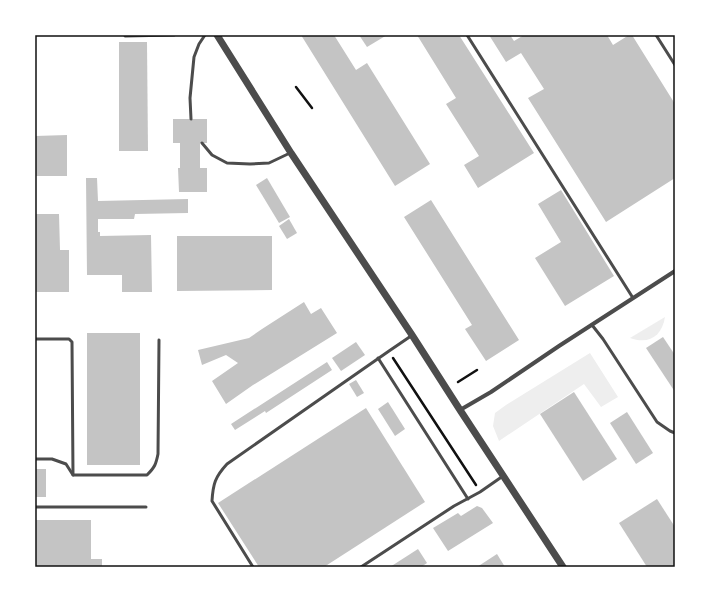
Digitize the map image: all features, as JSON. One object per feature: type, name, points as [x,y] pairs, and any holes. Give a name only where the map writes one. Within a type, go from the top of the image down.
[{"type":"street","points":[[217,35],[292,153],[563,567]]},
{"type":"street","points":[[460,410],[491,392],[558,346],[675,271]]},
{"type":"lane","points":[[125,36],[174,35]]},
{"type":"lane","points":[[191,119],[190,98],[194,57],[199,44],[205,35]]},
{"type":"lane","points":[[467,35],[633,298]]},
{"type":"lane","points":[[656,35],[675,65]]},
{"type":"lane","points":[[202,143],[212,155],[227,163],[269,163],[292,153]]},
{"type":"lane","points":[[592,325],[657,422],[675,433]]},
{"type":"lane","points":[[253,567],[212,501],[212,488],[219,472],[227,464],[388,350],[412,335]]},
{"type":"lane","points":[[35,339],[68,339],[72,342],[73,475]]},
{"type":"lane","points":[[73,475],[147,475],[154,468],[158,454],[159,340]]},
{"type":"lane","points":[[378,358],[468,499]]},
{"type":"lane","points":[[35,459],[52,459],[66,464],[73,475]]},
{"type":"lane","points":[[361,567],[503,476]]},
{"type":"lane","points":[[35,507],[146,507]]},
{"type":"path","points":[[296,87],[312,108]]},
{"type":"path","points":[[388,350],[480,492]]},
{"type":"path","points":[[458,382],[477,370]]},
{"type":"shaded area","points":[[665,317],[661,329],[654,337],[643,340],[630,338]]},
{"type":"shaded area","points":[[590,353],[618,397],[601,407],[584,384],[499,441],[493,426],[495,413]]},
{"type":"building","points":[[301,35],[334,35],[356,70],[367,63],[430,164],[395,186]]},
{"type":"building","points":[[359,35],[387,35],[367,47]]},
{"type":"building","points":[[417,35],[459,35],[534,153],[478,188],[464,165],[479,156],[446,104],[456,98]]},
{"type":"building","points":[[489,35],[510,35],[514,41],[524,35],[607,35],[613,45],[629,35],[632,35],[675,104],[675,178],[606,222],[528,98],[544,89],[521,53],[506,62]]},
{"type":"building","points":[[119,42],[147,42],[148,151],[119,151]]},
{"type":"building","points":[[173,119],[207,119],[207,143],[200,143],[200,168],[207,168],[207,192],[179,192],[178,168],[180,168],[180,143],[173,143]]},
{"type":"building","points":[[67,135],[67,176],[35,176],[35,136]]},
{"type":"building","points":[[86,178],[97,178],[98,201],[188,199],[188,213],[135,214],[134,219],[98,219],[98,232],[100,232],[100,236],[151,235],[152,292],[122,292],[122,275],[87,275]]},
{"type":"building","points":[[267,178],[290,217],[279,223],[256,185]]},
{"type":"building","points":[[561,190],[614,276],[565,306],[535,258],[561,242],[538,204]]},
{"type":"building","points":[[431,200],[519,340],[486,361],[465,329],[472,325],[404,217]]},
{"type":"building","points":[[35,214],[59,214],[60,250],[69,250],[69,292],[35,292]]},
{"type":"building","points":[[289,219],[297,233],[287,239],[279,226]]},
{"type":"building","points":[[177,236],[272,236],[272,290],[177,291]]},
{"type":"building","points":[[304,302],[311,314],[321,308],[337,333],[253,385],[226,404],[212,381],[238,363],[226,355],[202,365],[198,350],[249,338]]},
{"type":"building","points":[[87,333],[140,333],[140,465],[87,465]]},
{"type":"building","points":[[663,337],[675,355],[675,392],[646,348]]},
{"type":"building","points":[[356,342],[365,355],[341,371],[332,358]]},
{"type":"building","points":[[327,362],[332,370],[266,413],[265,411],[235,430],[231,424]]},
{"type":"building","points":[[356,380],[364,393],[357,397],[349,384]]},
{"type":"building","points":[[574,392],[617,459],[583,481],[540,414]]},
{"type":"building","points":[[388,402],[405,429],[395,436],[378,409]]},
{"type":"building","points":[[366,408],[425,502],[324,567],[259,567],[218,503]]},
{"type":"building","points":[[627,412],[653,453],[636,464],[610,423]]},
{"type":"building","points":[[35,469],[46,469],[46,497],[35,497]]},
{"type":"building","points":[[657,499],[675,527],[675,567],[647,567],[619,523]]},
{"type":"building","points":[[477,506],[482,508],[493,523],[448,551],[433,528],[458,513],[461,516]]},
{"type":"building","points":[[35,520],[91,520],[91,559],[102,559],[102,567],[35,567]]},
{"type":"building","points":[[418,549],[427,563],[421,567],[390,567]]},
{"type":"building","points":[[497,554],[505,567],[477,567]]}]
